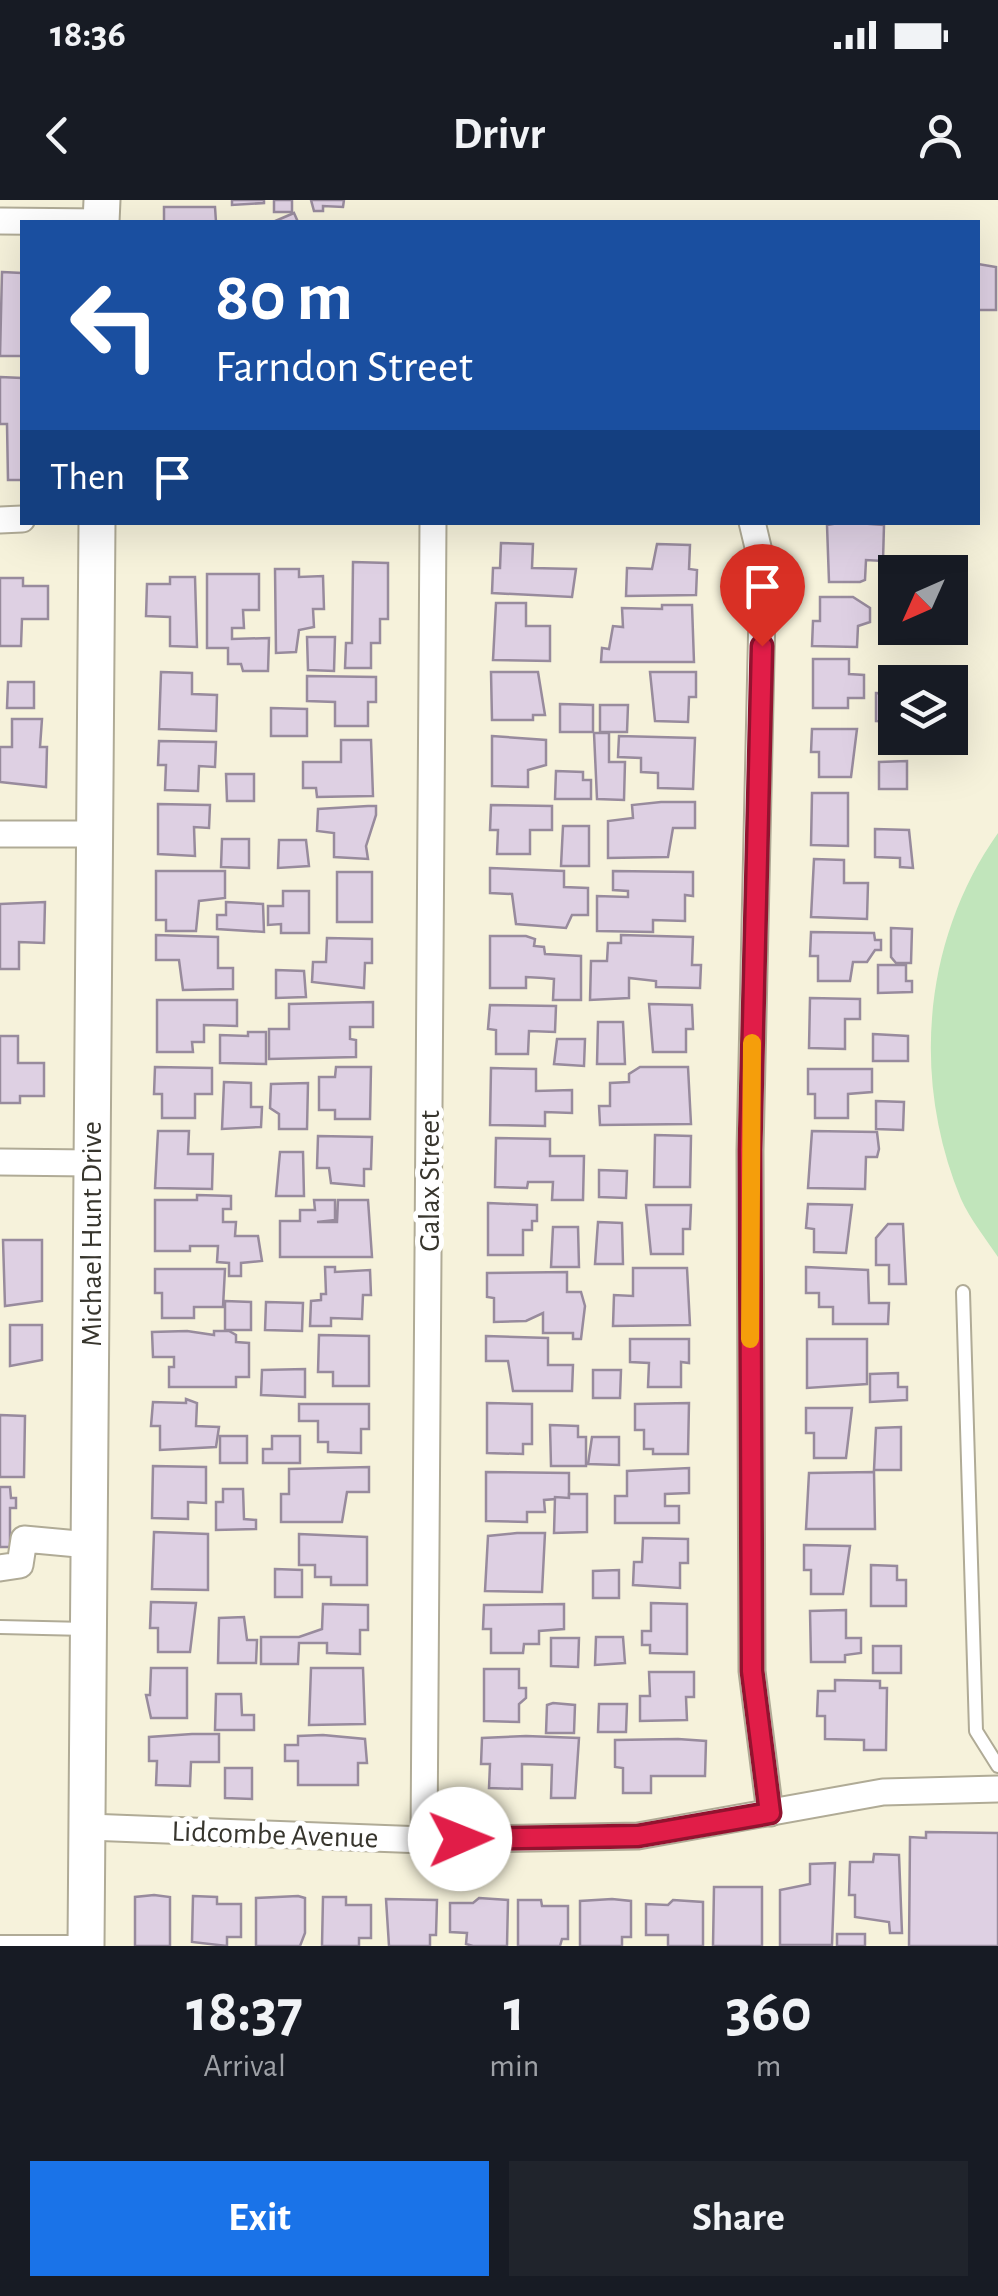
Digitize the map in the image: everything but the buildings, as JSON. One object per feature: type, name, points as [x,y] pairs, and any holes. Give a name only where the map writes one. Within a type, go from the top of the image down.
[{"type":"street","name":"Michael Hunt Drive","points":[[86,1944],[96,525]]},
{"type":"street","name":"Galax Street","points":[[424,1840],[433,525]]},
{"type":"street","points":[[753,525],[764,568],[750,1150],[752,1671],[770,1813]]},
{"type":"street","points":[[0,834],[92,834]]},
{"type":"street","points":[[0,1162],[91,1163]]},
{"type":"street","points":[[0,1568],[20,1565],[24,1538],[89,1545]]},
{"type":"street","name":"Lidcombe Avenue","points":[[88,1826],[424,1840],[638,1836],[882,1792],[998,1789]]},
{"type":"lane","points":[[963,1292],[976,1732],[998,1766]]},
{"type":"lane","points":[[0,1627],[89,1629]]},
{"type":"lane","points":[[0,1942],[86,1944]]},
{"type":"green space","points":[[998,833],[998,1257],[961,1199],[945,1153],[935,1106],[931,1058],[940,964],[973,874]]},
{"type":"slow traffic","points":[[750,1339],[752,1043]]},
{"type":"route","points":[[460,1839],[638,1836],[770,1813],[752,1671],[750,1150],[762,646]]}]
